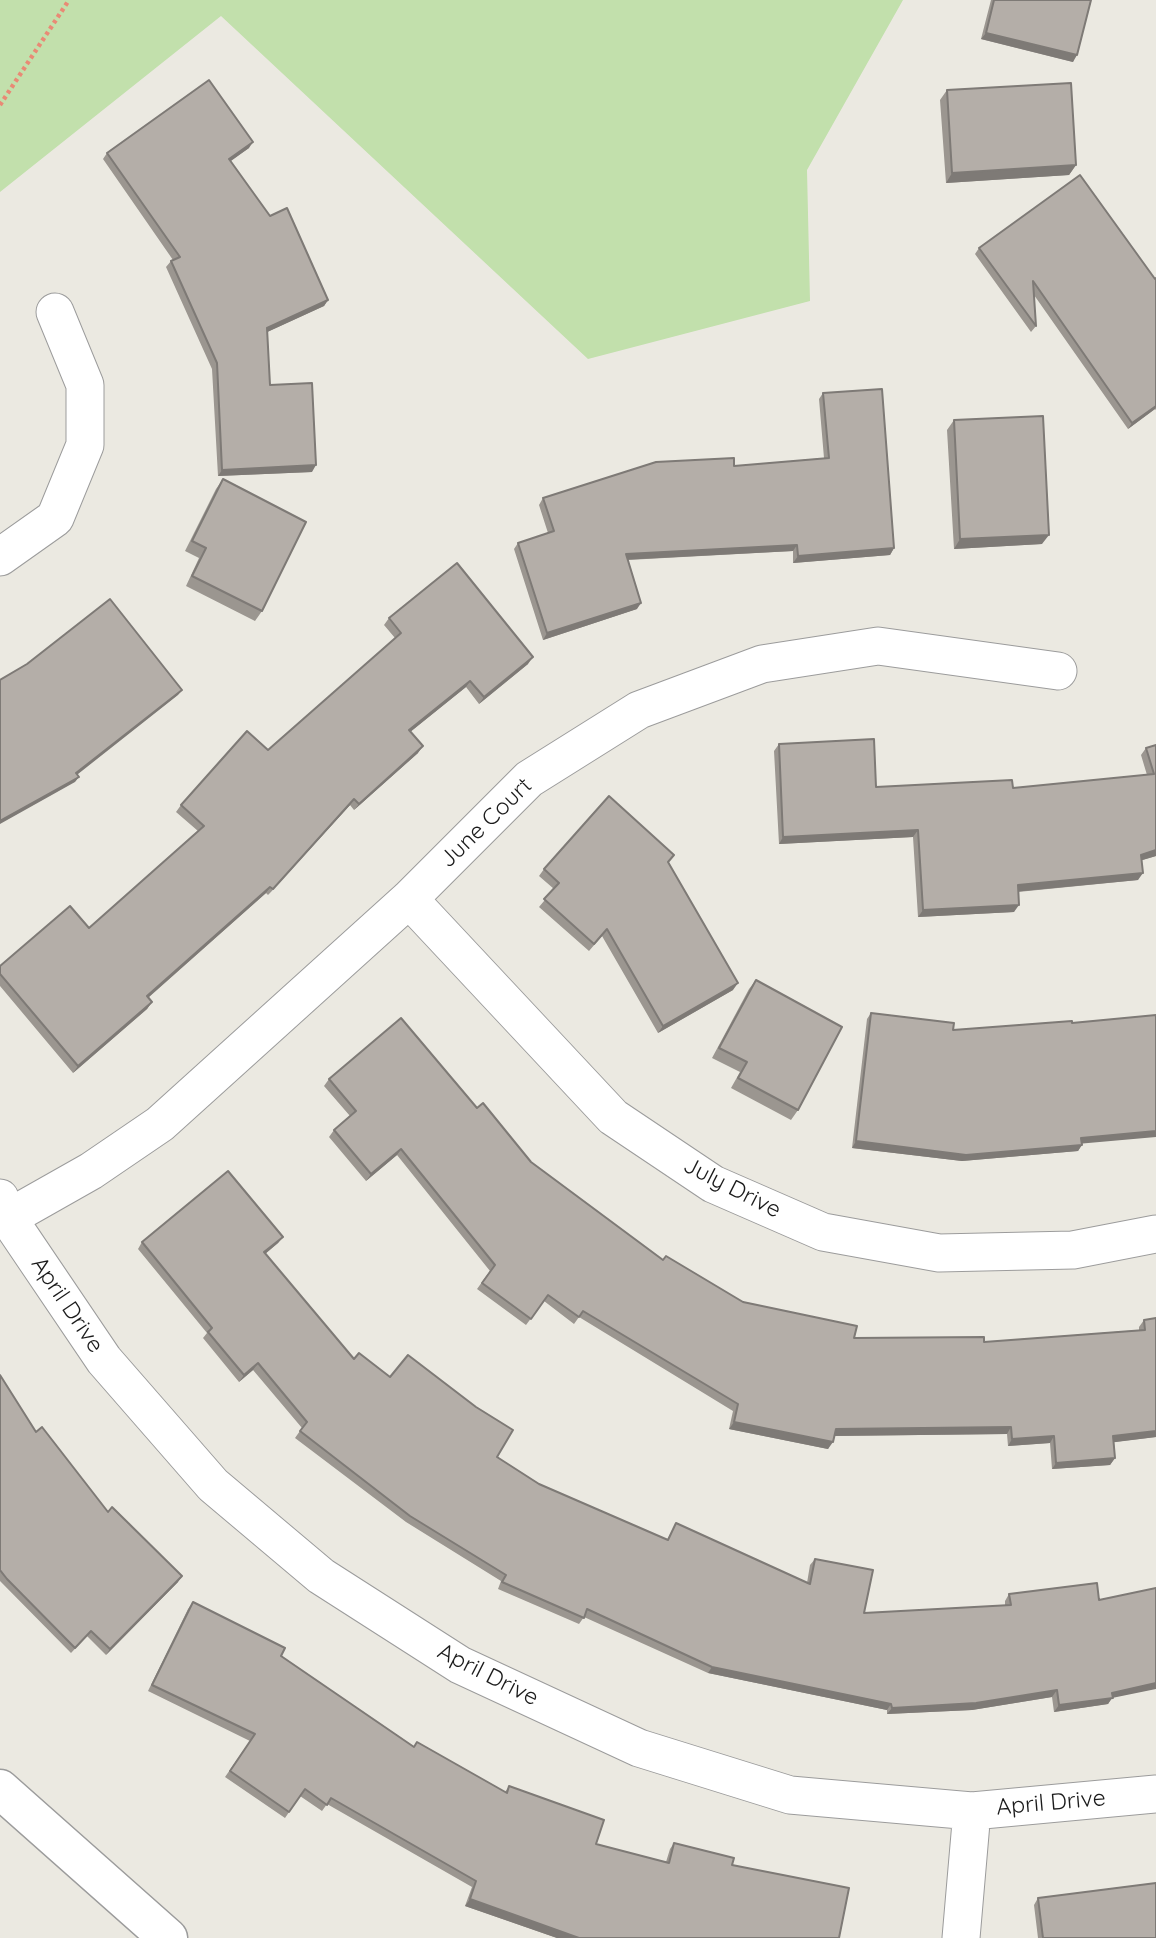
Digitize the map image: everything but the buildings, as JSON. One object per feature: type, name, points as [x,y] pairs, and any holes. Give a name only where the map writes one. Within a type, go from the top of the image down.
[{"type":"street","points":[[0,557],[55,518],[85,445],[85,385],[55,312]]},
{"type":"street","name":"June Court","points":[[4,1208],[91,1171],[160,1124],[409,899],[529,779],[639,709],[762,664],[878,646],[1058,671]]},
{"type":"street","name":"July Drive","points":[[409,899],[613,1117],[726,1189],[823,1232],[939,1253],[1073,1250],[1156,1234]]},
{"type":"street","name":"April Drive","points":[[4,1208],[104,1360],[213,1485],[321,1576],[460,1665],[639,1748],[790,1795],[972,1811],[1156,1794]]},
{"type":"street","points":[[0,1789],[158,1935]]},
{"type":"street","points":[[961,1938],[972,1811]]},
{"type":"path","points":[[0,105],[69,0]]},
{"type":"green space","points":[[0,0],[903,0],[807,170],[810,301],[588,359],[221,16],[0,192]]}]
